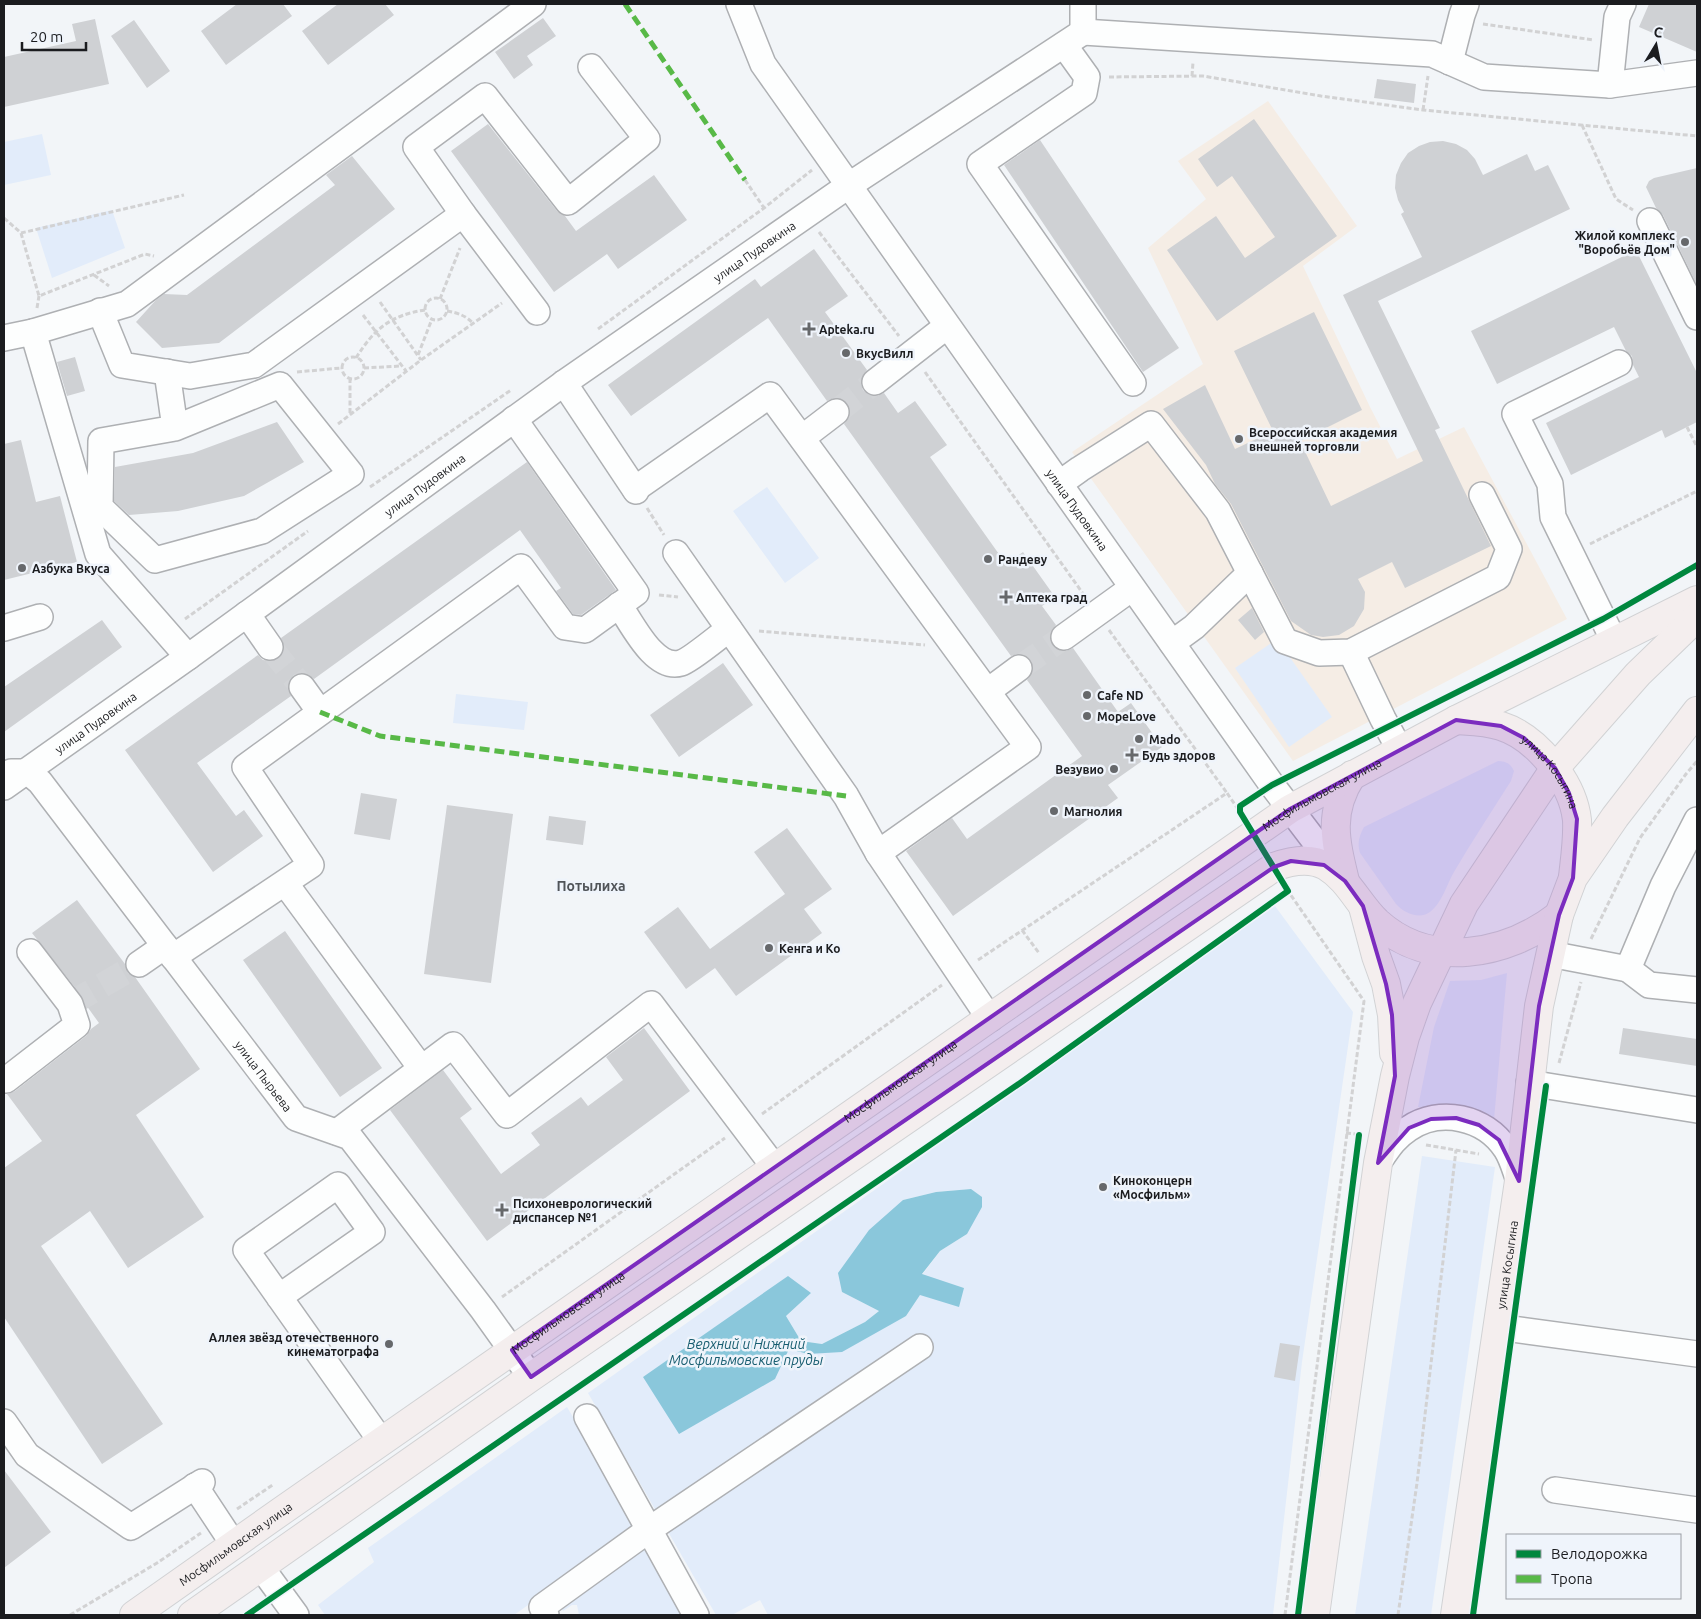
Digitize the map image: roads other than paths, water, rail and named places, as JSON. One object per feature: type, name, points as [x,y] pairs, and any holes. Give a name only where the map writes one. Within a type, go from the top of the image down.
[{"type":"main road","name":"Мосфильмовская улица","points":[[134,1615],[381,1441],[990,1019],[1244,817],[1290,809],[1456,720],[1697,600]]},
{"type":"main road","points":[[1315,1615],[1378,1163],[1395,1076],[1405,1037],[1417,1003],[1440,951],[1464,904],[1555,768],[1638,674],[1697,617]]},
{"type":"main road","name":"улица Косыгина","points":[[1455,1615],[1519,1181],[1542,1085],[1539,1006],[1559,915],[1573,878],[1615,817],[1697,711]]},
{"type":"main road","name":"улица Косыгина","points":[[1456,720],[1482,721],[1513,731],[1540,752],[1555,768],[1569,793],[1576,818],[1573,878]]},
{"type":"main road","points":[[1345,880],[1340,860],[1335,816],[1342,790],[1352,775]]},
{"type":"main road","points":[[192,1615],[531,1377],[1274,867],[1291,861],[1307,861],[1324,865],[1345,880],[1363,906],[1394,935],[1408,943],[1440,951],[1482,951],[1503,946],[1523,939],[1542,929],[1559,915]]},
{"type":"main road","points":[[1363,906],[1376,956],[1386,984],[1392,1015],[1395,1076]]},
{"type":"street","points":[[4,338],[33,332],[127,304],[533,4]]},
{"type":"street","points":[[739,4],[763,64],[848,186]]},
{"type":"street","points":[[1083,4],[1074,38],[1087,77],[1084,93],[980,164],[1133,383]]},
{"type":"street","points":[[1610,85],[1617,17],[1623,4]]},
{"type":"street","points":[[1441,58],[1464,9]]},
{"type":"street","points":[[1074,38],[1441,58],[1484,77],[1610,85],[1697,73]]},
{"type":"street","name":"улица Пудовкина","points":[[4,788],[16,772],[188,657],[564,383],[848,186],[1074,38]]},
{"type":"street","points":[[537,312],[463,214],[416,147],[485,96],[568,202],[647,139],[590,67]]},
{"type":"street","name":"улица Пудовкина","points":[[848,186],[1290,809],[1345,880]]},
{"type":"street","points":[[100,311],[122,365],[190,376],[254,365],[463,214]]},
{"type":"street","points":[[1650,220],[1697,317]]},
{"type":"street","points":[[875,382],[947,326]]},
{"type":"street","points":[[33,332],[98,554],[188,657]]},
{"type":"street","points":[[1614,642],[1553,517],[1550,484],[1515,414],[1619,364]]},
{"type":"street","points":[[168,372],[175,428]]},
{"type":"street","points":[[564,383],[635,490],[770,394],[1028,747],[878,853]]},
{"type":"street","points":[[280,385],[351,474],[262,531],[155,560],[100,507],[101,441],[175,428],[280,385]]},
{"type":"street","points":[[802,438],[836,412]]},
{"type":"street","points":[[514,419],[628,599],[654,655],[671,665],[683,663],[729,629]]},
{"type":"street","points":[[1059,484],[1151,424],[1218,511],[1285,641],[1319,653],[1351,652],[1498,577],[1509,549],[1482,495]]},
{"type":"street","points":[[676,553],[846,796],[878,853],[990,1019]]},
{"type":"street","points":[[139,964],[169,951],[285,883],[312,865],[245,767],[521,567],[565,627],[585,630],[628,599]]},
{"type":"street","points":[[1172,643],[1194,627],[1250,573]]},
{"type":"street","points":[[1064,636],[1132,588]]},
{"type":"street","points":[[247,614],[270,647]]},
{"type":"street","points":[[4,628],[40,617]]},
{"type":"street","points":[[1351,652],[1400,750]]},
{"type":"street","points":[[988,691],[1019,668]]},
{"type":"street","points":[[302,687],[320,712]]},
{"type":"street","name":"улица Пырьева","points":[[16,772],[40,782],[296,1118],[350,1137],[483,1310],[531,1377]]},
{"type":"street","points":[[1628,969],[1663,886],[1697,820]]},
{"type":"street","points":[[285,883],[421,1068]]},
{"type":"street","points":[[6,1080],[76,1025],[70,1004],[30,952]]},
{"type":"street","points":[[1550,954],[1628,969],[1649,985],[1697,990]]},
{"type":"street","points":[[336,1132],[453,1045],[507,1114],[651,1004],[775,1168]]},
{"type":"street","points":[[1542,1085],[1697,1110]]},
{"type":"street","points":[[1378,1163],[1390,1145],[1408,1128],[1431,1119],[1456,1118],[1479,1125],[1498,1140],[1512,1160],[1519,1181]]},
{"type":"street","points":[[279,1297],[372,1232],[338,1185],[246,1250],[279,1297],[381,1441]]},
{"type":"street","points":[[1498,1327],[1697,1354]]},
{"type":"street","points":[[546,1615],[542,1606],[650,1529],[920,1347]]},
{"type":"street","points":[[587,1417],[696,1615]]},
{"type":"street","points":[[4,1422],[27,1455],[131,1528],[199,1484],[234,1544]]},
{"type":"street","points":[[1555,1490],[1697,1510]]},
{"type":"street","points":[[261,1567],[296,1615]]},
{"type":"water","name":"Верхний и Нижний Мосфильмовские пруды","points":[[971,1189],[982,1197],[982,1207],[967,1234],[940,1251],[922,1274],[964,1288],[959,1307],[920,1295],[906,1316],[842,1352],[808,1354],[789,1349],[775,1379],[679,1434],[643,1377],[788,1276],[811,1293],[786,1316],[801,1341],[822,1344],[865,1322],[879,1311],[842,1292],[838,1273],[869,1230],[903,1200],[936,1192]]},
{"type":"tunnel","points":[[836,412],[875,382]]},
{"type":"tunnel","points":[[1019,668],[1064,637]]},
{"type":"tunnel","points":[[270,647],[302,687]]},
{"type":"tunnel","points":[[70,1004],[139,964]]},
{"type":"place","name":"Жилой комплекс \"Воробьёв Дом\"","points":[[1685,242]]},
{"type":"place","name":"Apteka.ru","points":[[809,329]]},
{"type":"place","name":"ВкусВилл","points":[[846,353]]},
{"type":"place","name":"Всероссийская академия внешней торговли","points":[[1239,439]]},
{"type":"place","name":"Рандеву","points":[[988,559]]},
{"type":"place","name":"Азбука Вкуса","points":[[22,568]]},
{"type":"place","name":"Аптека град","points":[[1006,597]]},
{"type":"place","name":"Cafe ND","points":[[1087,695]]},
{"type":"place","name":"МореLove","points":[[1087,716]]},
{"type":"place","name":"Mado","points":[[1139,739]]},
{"type":"place","name":"Будь здоров","points":[[1132,755]]},
{"type":"place","name":"Везувио","points":[[1114,769]]},
{"type":"place","name":"Магнолия","points":[[1054,811]]},
{"type":"place","name":"Кенга и Ко","points":[[769,948]]},
{"type":"place","name":"Киноконцерн «Мосфильм»","points":[[1103,1187]]},
{"type":"place","name":"Психоневрологический диспансер №1","points":[[502,1210]]},
{"type":"place","name":"Аллея звёзд отечественного кинематографа","points":[[389,1344]]},
{"type":"district","name":"Потылиха","points":[[591,886]]}]
